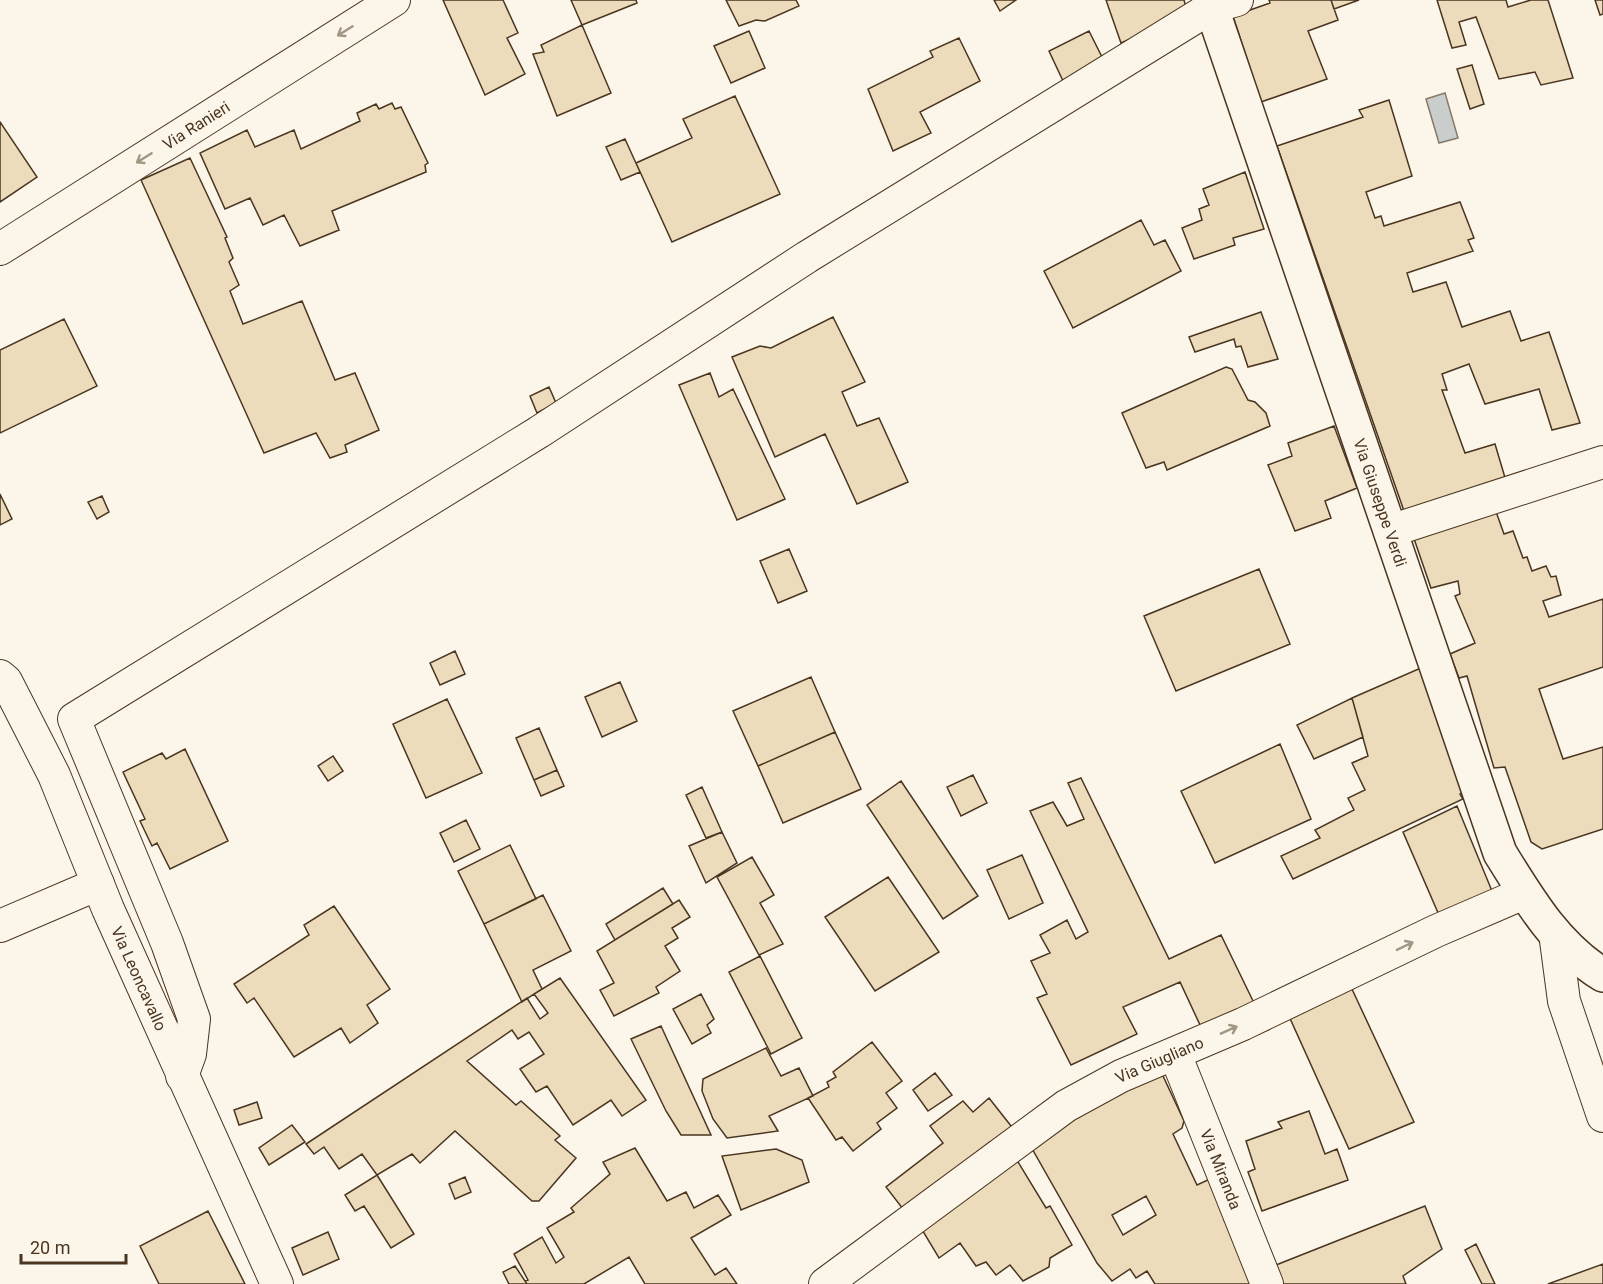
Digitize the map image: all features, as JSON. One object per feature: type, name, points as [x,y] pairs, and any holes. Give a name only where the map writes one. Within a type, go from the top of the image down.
[{"type":"street","name":"Via Ranieri","points":[[0,249],[394,0]]},
{"type":"street","name":"Via Giuseppe Verdi","points":[[1220,2],[1390,531],[1500,854],[1536,913],[1582,962],[1603,975]]},
{"type":"street","points":[[182,1076],[190,1054],[194,1019],[167,943],[74,719],[539,432],[807,257],[1220,2]]},
{"type":"street","points":[[1390,531],[1603,462]]},
{"type":"street","name":"Via Leoncavallo","points":[[0,676],[6,681],[45,756],[182,1076],[277,1284]]},
{"type":"street","points":[[0,926],[98,884]]},
{"type":"street","name":"Via Giugliano","points":[[825,1284],[1066,1106],[1121,1076],[1175,1054],[1524,893]]},
{"type":"street","points":[[1555,933],[1564,1001],[1603,1116]]},
{"type":"street","name":"Via Miranda","points":[[1175,1054],[1267,1284]]},
{"type":"shaded area","points":[[1445,93],[1458,138],[1439,143],[1426,99]]},
{"type":"building","points":[[443,0],[503,0],[518,33],[507,38],[525,74],[485,95]]},
{"type":"building","points":[[571,0],[636,0],[637,3],[582,25]]},
{"type":"building","points":[[726,0],[796,0],[799,6],[765,21],[756,20],[739,26]]},
{"type":"building","points":[[994,0],[1016,0],[1000,11]]},
{"type":"building","points":[[1106,0],[1184,0],[1188,14],[1121,43]]},
{"type":"building","points":[[1269,0],[1331,0],[1338,20],[1308,31],[1327,79],[1261,102],[1233,16],[1270,3]]},
{"type":"building","points":[[1331,0],[1359,0],[1334,9]]},
{"type":"building","points":[[1437,0],[1506,0],[1508,7],[1531,0],[1548,0],[1573,78],[1541,85],[1535,72],[1499,79],[1476,17],[1459,22],[1466,45],[1452,48]]},
{"type":"building","points":[[1595,0],[1603,0],[1603,14],[1600,15]]},
{"type":"building","points":[[582,25],[611,93],[557,116],[533,54],[544,52],[541,45]]},
{"type":"building","points":[[749,31],[765,68],[731,83],[714,46]]},
{"type":"building","points":[[1089,31],[1104,61],[1064,83],[1049,51]]},
{"type":"building","points":[[959,38],[980,81],[920,112],[931,133],[893,151],[868,89],[933,57],[930,51]]},
{"type":"building","points":[[1472,65],[1484,104],[1470,109],[1457,69]]},
{"type":"building","points":[[735,96],[780,194],[672,242],[636,163],[692,138],[683,119]]},
{"type":"building","points":[[1389,100],[1412,176],[1366,192],[1375,218],[1381,216],[1384,226],[1460,202],[1474,238],[1468,240],[1473,251],[1407,273],[1413,292],[1446,282],[1462,327],[1510,311],[1521,341],[1549,332],[1580,423],[1552,430],[1539,389],[1485,404],[1469,364],[1442,374],[1447,390],[1442,390],[1465,453],[1495,444],[1506,481],[1404,511],[1277,146],[1363,117],[1359,110]]},
{"type":"building","points":[[392,103],[395,109],[401,107],[428,163],[425,165],[426,172],[332,211],[339,230],[300,246],[284,215],[263,225],[250,198],[225,209],[200,153],[247,130],[255,147],[294,130],[301,149],[360,121],[357,113],[376,104],[379,109]]},
{"type":"building","points":[[0,122],[37,177],[0,202]]},
{"type":"building","points":[[625,139],[640,172],[621,180],[606,147]]},
{"type":"building","points":[[190,158],[227,237],[225,238],[233,258],[229,262],[239,285],[230,291],[243,324],[302,301],[335,380],[355,373],[379,430],[345,445],[347,452],[330,458],[316,433],[264,453],[141,180]]},
{"type":"building","points":[[1245,172],[1264,229],[1233,238],[1235,245],[1194,259],[1182,228],[1202,220],[1199,209],[1209,205],[1203,189]]},
{"type":"building","points":[[1141,220],[1154,245],[1165,240],[1181,271],[1073,328],[1044,271]]},
{"type":"building","points":[[1261,312],[1278,359],[1248,367],[1241,346],[1236,347],[1234,339],[1195,352],[1189,337]]},
{"type":"building","points":[[833,317],[865,382],[842,392],[857,426],[879,418],[908,482],[857,504],[825,434],[775,457],[732,357],[760,346],[771,348]]},
{"type":"building","points":[[64,319],[97,386],[0,433],[0,350]]},
{"type":"building","points":[[1226,367],[1232,369],[1248,400],[1255,402],[1266,413],[1270,426],[1167,470],[1164,462],[1146,468],[1122,413]]},
{"type":"building","points":[[710,373],[719,397],[733,389],[785,499],[737,520],[679,385]]},
{"type":"building","points":[[549,387],[556,403],[537,413],[530,396]]},
{"type":"building","points":[[1334,426],[1357,488],[1325,501],[1331,518],[1295,531],[1268,465],[1292,456],[1288,443]]},
{"type":"building","points":[[0,494],[12,519],[0,525]]},
{"type":"building","points":[[102,496],[109,512],[97,519],[88,502]]},
{"type":"building","points":[[1494,506],[1504,534],[1513,531],[1523,558],[1527,557],[1532,571],[1546,566],[1551,577],[1556,576],[1561,595],[1543,601],[1549,617],[1603,599],[1603,667],[1539,689],[1563,759],[1603,747],[1603,829],[1542,849],[1531,842],[1505,767],[1494,768],[1467,676],[1459,678],[1450,654],[1475,643],[1455,596],[1460,594],[1458,581],[1431,588],[1411,530]]},
{"type":"building","points":[[789,549],[807,591],[778,603],[760,561]]},
{"type":"building","points":[[1259,569],[1290,644],[1176,691],[1144,616]]},
{"type":"building","points":[[455,651],[465,674],[440,685],[430,663]]},
{"type":"building","points":[[1423,667],[1466,791],[1460,794],[1463,799],[1293,879],[1281,856],[1320,838],[1315,830],[1354,810],[1348,798],[1365,790],[1352,763],[1368,756],[1352,698]]},
{"type":"building","points":[[811,677],[835,732],[758,766],[733,711]]},
{"type":"building","points":[[620,682],[637,721],[602,737],[585,697]]},
{"type":"building","points":[[1352,698],[1363,737],[1314,759],[1297,725]]},
{"type":"building","points":[[447,699],[482,773],[426,798],[393,724]]},
{"type":"building","points":[[539,728],[557,770],[534,780],[516,738]]},
{"type":"building","points":[[835,732],[861,789],[783,823],[758,766]]},
{"type":"building","points":[[1280,744],[1311,819],[1215,863],[1181,791]]},
{"type":"building","points":[[185,749],[228,841],[170,869],[157,843],[152,846],[140,821],[145,819],[123,772],[162,753],[166,759]]},
{"type":"building","points":[[333,756],[343,771],[328,781],[318,766]]},
{"type":"building","points":[[557,770],[564,786],[541,796],[534,780]]},
{"type":"building","points":[[973,775],[987,803],[961,816],[947,787]]},
{"type":"building","points":[[1081,778],[1169,959],[1221,935],[1255,1005],[1201,1027],[1180,982],[1123,1007],[1137,1034],[1071,1065],[1037,998],[1047,994],[1031,961],[1050,953],[1040,935],[1067,920],[1076,939],[1088,932],[1030,811],[1053,802],[1067,826],[1084,819],[1068,783]]},
{"type":"building","points":[[901,781],[978,896],[943,919],[867,805]]},
{"type":"building","points":[[702,787],[722,832],[706,838],[686,795]]},
{"type":"building","points":[[1457,806],[1492,891],[1439,915],[1403,832]]},
{"type":"building","points":[[466,820],[480,849],[454,862],[440,833]]},
{"type":"building","points":[[722,832],[737,863],[706,883],[689,846]]},
{"type":"building","points":[[510,845],[536,899],[484,924],[458,871]]},
{"type":"building","points":[[1022,855],[1043,903],[1009,919],[987,870]]},
{"type":"building","points":[[752,857],[774,895],[760,903],[783,944],[759,955],[717,877]]},
{"type":"building","points":[[888,877],[939,952],[875,991],[825,917]]},
{"type":"building","points":[[663,888],[673,904],[615,940],[606,924]]},
{"type":"building","points":[[543,895],[571,951],[533,970],[542,989],[522,1002],[484,924]]},
{"type":"building","points":[[679,900],[690,917],[672,928],[678,938],[665,946],[680,971],[656,987],[659,993],[614,1016],[600,990],[614,983],[597,951]]},
{"type":"building","points":[[334,906],[390,989],[367,1005],[378,1023],[350,1043],[341,1028],[294,1057],[254,998],[247,1003],[234,984],[309,935],[304,925]]},
{"type":"building","points":[[760,956],[802,1038],[771,1054],[729,972]]},
{"type":"building","points":[[560,978],[646,1100],[622,1116],[611,1100],[573,1125],[547,1086],[536,1092],[520,1069],[544,1054],[529,1032],[518,1039],[512,1030],[467,1061],[516,1105],[521,1101],[560,1136],[555,1140],[576,1158],[539,1201],[532,1201],[455,1131],[420,1163],[412,1154],[377,1175],[362,1154],[339,1169],[324,1147],[314,1154],[306,1144],[527,998],[540,1019],[548,1013],[534,994]]},
{"type":"building","points":[[1351,987],[1414,1122],[1349,1149],[1288,1014]]},
{"type":"building","points":[[701,994],[714,1019],[707,1025],[711,1033],[692,1044],[673,1009]]},
{"type":"building","points":[[661,1026],[711,1135],[681,1135],[666,1111],[631,1039]]},
{"type":"building","points":[[872,1042],[902,1081],[886,1093],[897,1108],[877,1123],[881,1129],[853,1151],[842,1137],[836,1140],[808,1098],[829,1087],[827,1082],[836,1077],[833,1072]]},
{"type":"building","points":[[766,1048],[781,1076],[799,1068],[813,1096],[769,1116],[778,1131],[727,1138],[713,1119],[702,1091],[703,1079]]},
{"type":"building","points":[[935,1073],[952,1095],[928,1111],[913,1090]]},
{"type":"building","points":[[1156,1075],[1163,1076],[1184,1121],[1182,1128],[1173,1134],[1197,1185],[1212,1178],[1227,1218],[1224,1220],[1244,1256],[1254,1284],[1155,1284],[1147,1271],[1136,1278],[1130,1269],[1112,1281],[1097,1263],[1030,1145],[1091,1109]],"holes":[[[1146,1196],[1156,1215],[1123,1235],[1112,1215]]]},
{"type":"building","points":[[989,1098],[1015,1131],[996,1146],[990,1142],[903,1209],[886,1187],[943,1143],[930,1126],[963,1101],[973,1112]]},
{"type":"building","points":[[257,1102],[262,1118],[239,1125],[234,1110]]},
{"type":"building","points":[[1309,1111],[1325,1154],[1337,1149],[1348,1180],[1262,1211],[1248,1172],[1255,1169],[1246,1141],[1282,1128],[1278,1122]]},
{"type":"building","points":[[292,1125],[305,1142],[269,1165],[259,1148]]},
{"type":"building","points":[[635,1148],[667,1201],[686,1192],[694,1208],[718,1195],[731,1215],[691,1238],[715,1275],[726,1268],[737,1284],[645,1284],[629,1257],[584,1284],[527,1284],[525,1281],[528,1280],[514,1254],[542,1237],[556,1263],[564,1257],[547,1228],[574,1212],[571,1208],[610,1174],[603,1162]]},
{"type":"building","points":[[776,1149],[802,1160],[809,1182],[741,1210],[722,1156]]},
{"type":"building","points":[[1015,1157],[1046,1208],[1050,1206],[1072,1245],[1050,1258],[1049,1267],[1023,1281],[1010,1265],[996,1275],[986,1262],[976,1266],[960,1243],[939,1258],[918,1223]]},
{"type":"building","points":[[377,1175],[414,1234],[391,1248],[364,1206],[355,1211],[345,1195]]},
{"type":"building","points":[[465,1177],[471,1192],[455,1199],[449,1184]]},
{"type":"building","points":[[1425,1206],[1442,1249],[1403,1276],[1406,1284],[1283,1284],[1276,1265]]},
{"type":"building","points":[[208,1211],[245,1284],[159,1284],[140,1246]]},
{"type":"building","points":[[328,1232],[339,1259],[303,1275],[292,1248]]},
{"type":"building","points":[[1476,1244],[1495,1284],[1482,1284],[1465,1250]]},
{"type":"building","points":[[1603,1264],[1603,1284],[1548,1284]]},
{"type":"building","points":[[515,1266],[527,1284],[509,1284],[503,1272]]}]
